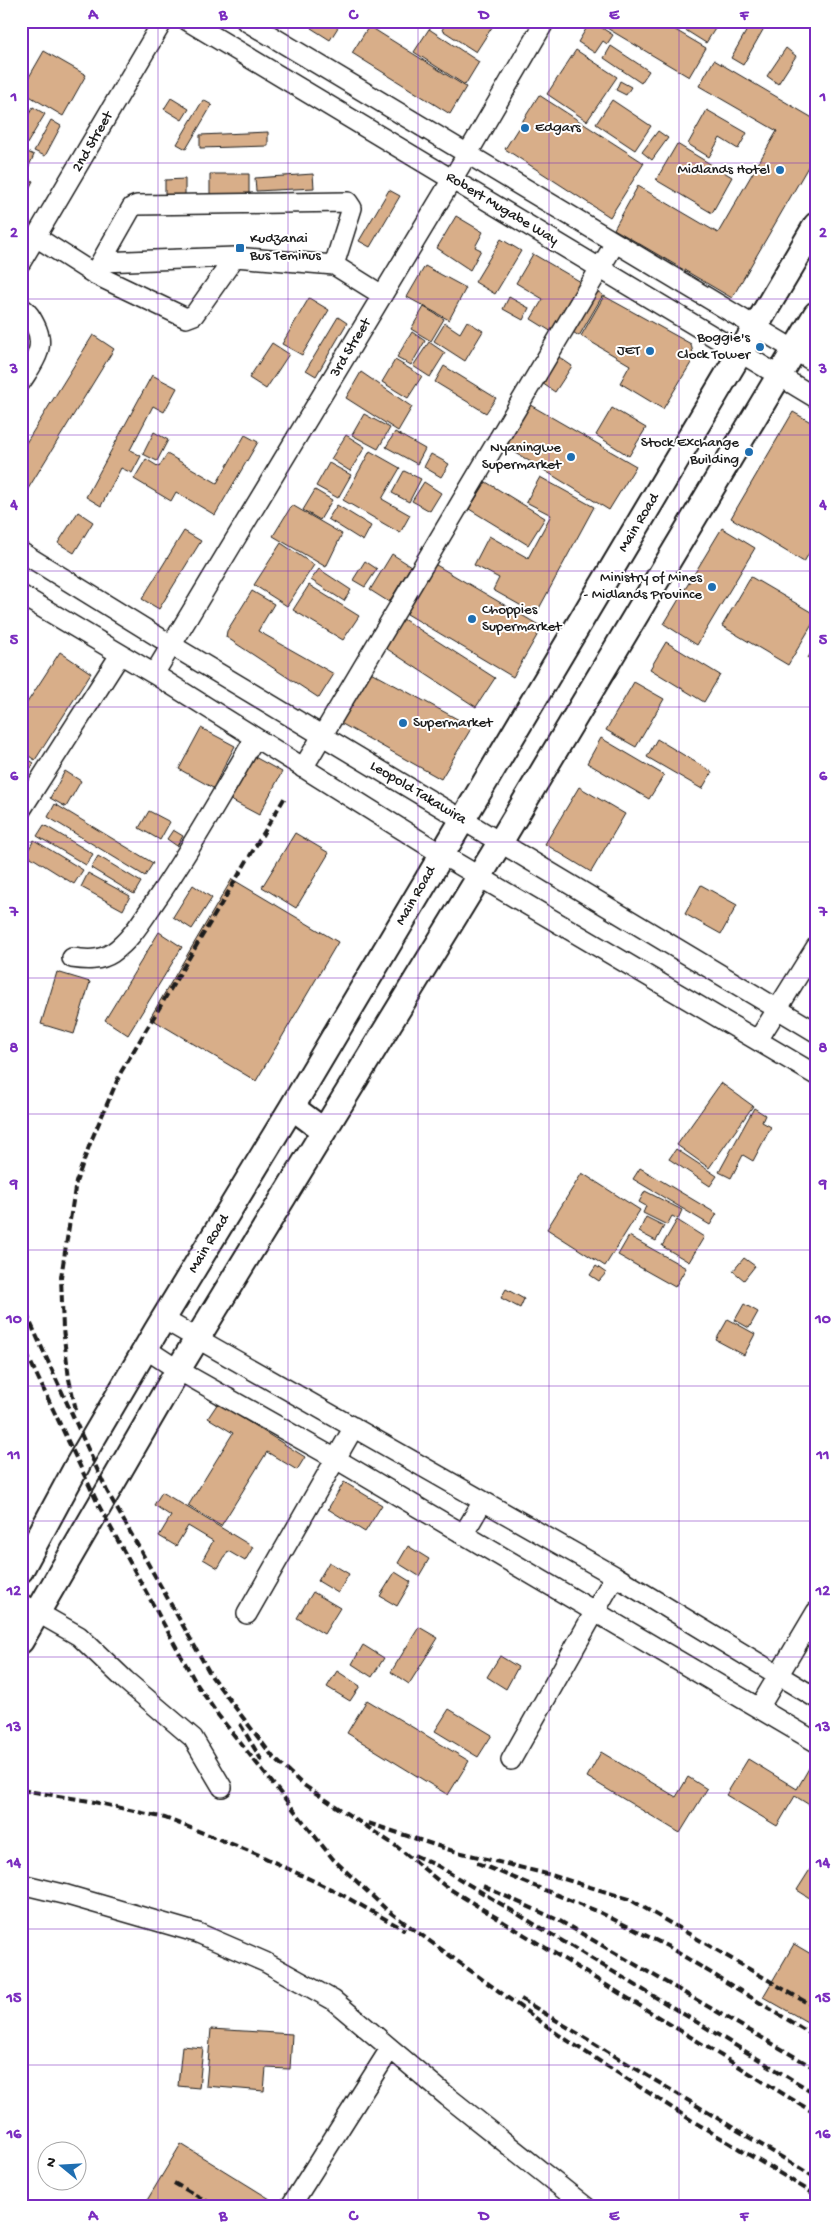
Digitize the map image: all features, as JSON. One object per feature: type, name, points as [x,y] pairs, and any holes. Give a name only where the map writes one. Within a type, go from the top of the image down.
[{"type":"main road","name":"Main Road","points":[[21,1570],[78,1464],[163,1319],[292,1107],[816,225]]},
{"type":"main road","points":[[21,1641],[30,1607],[198,1338],[480,876],[816,314]]},
{"type":"main road","points":[[292,1107],[324,1131]]},
{"type":"street","name":"2nd Street","points":[[21,262],[163,21]]},
{"type":"street","name":"Robert Mugabe Way","points":[[188,21],[816,398]]},
{"type":"street","name":"Robert Mugabe Way","points":[[246,21],[468,153],[754,328],[816,363]]},
{"type":"street","name":"3rd Street","points":[[154,674],[173,646],[545,21]]},
{"type":"street","points":[[98,268],[132,206],[345,202],[351,204],[352,208],[334,265]]},
{"type":"street","points":[[36,237],[98,268],[186,318],[194,315],[235,257]]},
{"type":"street","points":[[303,768],[615,243]]},
{"type":"street","points":[[98,268],[235,257],[334,265],[382,295]]},
{"type":"street","points":[[21,307],[29,313],[39,332],[41,344],[39,353],[21,382]]},
{"type":"street","name":"Leopold Takawira","points":[[21,552],[173,646],[501,841],[816,1032]]},
{"type":"street","points":[[21,595],[154,674],[441,854],[816,1075]]},
{"type":"street","points":[[21,810],[120,655]]},
{"type":"street","points":[[72,958],[96,959],[111,954],[125,942],[178,868],[255,738]]},
{"type":"street","points":[[758,1040],[816,947]]},
{"type":"street","points":[[163,1319],[615,1576],[816,1698]]},
{"type":"street","points":[[146,1348],[178,1370],[336,1459],[816,1742]]},
{"type":"street","points":[[247,1614],[354,1427]]},
{"type":"street","points":[[463,1535],[483,1501]]},
{"type":"street","points":[[511,1760],[615,1576]]},
{"type":"street","points":[[30,1607],[79,1636],[125,1680],[193,1738],[222,1787]]},
{"type":"street","points":[[759,1708],[778,1675],[810,1632],[816,1612]]},
{"type":"street","points":[[21,1884],[67,1894],[198,1933],[264,1962],[333,2000],[390,2049],[586,2207]]},
{"type":"street","points":[[290,2207],[390,2049]]},
{"type":"building","points":[[299,21],[311,21],[308,26]]},
{"type":"building","points":[[315,21],[342,21],[330,40],[311,28]]},
{"type":"building","points":[[447,21],[496,21],[476,52],[442,30]]},
{"type":"building","points":[[591,21],[613,35],[607,44],[603,41],[595,53],[578,42]]},
{"type":"building","points":[[595,21],[660,21],[706,48],[689,77]]},
{"type":"building","points":[[671,21],[720,21],[706,43]]},
{"type":"building","points":[[752,21],[768,21],[743,65],[731,58]]},
{"type":"building","points":[[369,26],[466,87],[450,114],[352,53]]},
{"type":"building","points":[[429,29],[479,62],[465,85],[414,52]]},
{"type":"building","points":[[611,46],[649,71],[641,83],[604,58]]},
{"type":"building","points":[[786,48],[796,56],[778,84],[767,76]]},
{"type":"building","points":[[576,50],[617,77],[587,121],[547,94]]},
{"type":"building","points":[[44,51],[86,75],[63,116],[21,91]]},
{"type":"building","points":[[21,60],[26,62],[21,72]]},
{"type":"building","name":"Midlands Hotel","points":[[714,60],[816,120],[816,153],[732,298],[614,229],[638,186],[718,233],[777,131],[699,86]]},
{"type":"building","points":[[620,81],[631,87],[626,95],[616,90]]},
{"type":"building","points":[[539,95],[644,163],[610,217],[505,149]]},
{"type":"building","points":[[171,98],[189,109],[182,120],[164,109]]},
{"type":"building","points":[[203,100],[212,105],[186,149],[177,144]]},
{"type":"building","points":[[612,100],[651,126],[635,150],[596,124]]},
{"type":"building","points":[[21,101],[27,104],[21,115]]},
{"type":"building","points":[[33,107],[45,114],[25,147],[21,145],[21,128]]},
{"type":"building","points":[[707,110],[747,133],[738,149],[720,138],[709,157],[688,144]]},
{"type":"building","points":[[51,120],[61,126],[45,156],[34,151]]},
{"type":"building","points":[[658,131],[668,138],[652,160],[642,152]]},
{"type":"building","points":[[268,132],[268,146],[200,148],[200,135]]},
{"type":"building","points":[[677,144],[732,177],[712,213],[656,180]]},
{"type":"building","points":[[21,149],[34,155],[28,168],[21,164]]},
{"type":"building","points":[[210,174],[249,174],[249,194],[210,195]]},
{"type":"building","points":[[313,174],[314,188],[256,191],[255,178]]},
{"type":"building","points":[[26,177],[33,181],[21,204],[21,186]]},
{"type":"building","points":[[185,179],[185,196],[165,196],[165,180]]},
{"type":"building","points":[[389,190],[400,196],[370,247],[359,241]]},
{"type":"building","points":[[456,216],[483,232],[475,247],[481,250],[470,270],[437,248]]},
{"type":"building","points":[[501,239],[521,251],[495,294],[475,282]]},
{"type":"building","points":[[533,254],[581,282],[552,332],[531,319],[543,299],[516,283]]},
{"type":"building","points":[[425,266],[466,288],[449,320],[407,297]]},
{"type":"building","points":[[592,288],[603,295],[579,336],[568,329]]},
{"type":"building","name":"JET","points":[[604,296],[691,344],[694,358],[663,409],[620,383],[630,365],[581,336]]},
{"type":"building","points":[[509,297],[529,308],[523,320],[503,309]]},
{"type":"building","points":[[309,298],[329,310],[302,355],[282,344]]},
{"type":"building","points":[[424,307],[444,319],[431,341],[411,329]]},
{"type":"building","points":[[338,317],[347,323],[316,376],[306,370]]},
{"type":"building","points":[[467,321],[483,331],[465,361],[434,341],[445,323],[460,333]]},
{"type":"building","points":[[412,332],[425,341],[411,365],[397,357]]},
{"type":"building","points":[[93,335],[114,349],[23,497],[21,451]]},
{"type":"building","points":[[429,342],[445,353],[430,377],[413,366]]},
{"type":"building","points":[[272,343],[289,354],[266,389],[249,378]]},
{"type":"building","points":[[556,355],[572,366],[555,392],[539,381]]},
{"type":"building","points":[[395,360],[422,376],[408,398],[382,382]]},
{"type":"building","points":[[444,366],[496,398],[486,413],[435,382]]},
{"type":"building","points":[[361,372],[412,407],[398,431],[346,398]]},
{"type":"building","points":[[152,375],[177,388],[164,412],[153,406],[130,450],[141,456],[132,473],[121,468],[101,506],[86,497]]},
{"type":"building","name":"Nyaningwe Supermarket","points":[[525,402],[636,466],[609,510],[508,448],[510,444],[502,440]]},
{"type":"building","points":[[612,408],[646,428],[629,456],[596,435]]},
{"type":"building","points":[[793,412],[816,425],[816,541],[804,562],[731,518]]},
{"type":"building","points":[[364,414],[390,428],[378,449],[352,435]]},
{"type":"building","points":[[154,432],[168,440],[157,461],[143,454]]},
{"type":"building","points":[[395,432],[425,449],[417,464],[386,447]]},
{"type":"building","points":[[245,435],[258,442],[215,515],[176,492],[171,501],[134,479],[146,459],[159,467],[167,454],[217,483]]},
{"type":"building","points":[[346,435],[365,447],[350,471],[331,459]]},
{"type":"building","points":[[370,451],[400,468],[382,499],[410,515],[400,533],[343,500]]},
{"type":"building","points":[[431,454],[449,464],[441,477],[424,467]]},
{"type":"building","points":[[329,463],[351,475],[338,498],[316,486]]},
{"type":"building","points":[[404,471],[421,479],[409,502],[392,493]]},
{"type":"building","points":[[540,477],[594,507],[536,614],[493,590],[499,578],[474,565],[489,536],[528,558],[551,515],[526,502]]},
{"type":"building","points":[[424,482],[441,493],[430,511],[412,501]]},
{"type":"building","points":[[486,482],[545,518],[528,545],[469,509]]},
{"type":"building","points":[[315,490],[332,500],[320,520],[303,510]]},
{"type":"building","points":[[292,505],[342,534],[326,567],[273,536]]},
{"type":"building","points":[[337,505],[371,526],[363,541],[328,519]]},
{"type":"building","points":[[78,512],[93,522],[74,553],[58,543]]},
{"type":"building","points":[[722,528],[755,548],[697,645],[664,624]]},
{"type":"building","points":[[184,531],[201,541],[159,609],[142,599]]},
{"type":"building","points":[[281,543],[314,565],[287,606],[254,585]]},
{"type":"building","points":[[392,554],[411,566],[389,602],[370,590]]},
{"type":"building","points":[[365,561],[377,569],[365,587],[353,580]]},
{"type":"building","name":"Choppies Supermarket","points":[[431,562],[542,627],[513,677],[402,611]]},
{"type":"building","points":[[319,569],[351,590],[344,601],[311,580]]},
{"type":"building","points":[[751,577],[816,615],[788,665],[722,626]]},
{"type":"building","points":[[309,585],[359,616],[343,640],[293,610]]},
{"type":"building","points":[[252,591],[274,604],[258,631],[334,674],[319,698],[226,637],[227,631]]},
{"type":"building","points":[[400,617],[495,678],[476,707],[381,645]]},
{"type":"building","points":[[666,642],[720,675],[704,702],[650,669]]},
{"type":"building","points":[[816,644],[816,663],[808,658]]},
{"type":"building","points":[[60,652],[91,673],[35,760],[21,751],[21,712]]},
{"type":"building","name":"Supermarket","points":[[365,669],[472,727],[441,779],[335,720]]},
{"type":"building","points":[[634,682],[664,699],[636,747],[606,730]]},
{"type":"building","points":[[201,728],[235,746],[213,788],[179,769]]},
{"type":"building","points":[[601,738],[664,775],[649,799],[587,763]]},
{"type":"building","points":[[657,739],[712,772],[702,789],[647,757]]},
{"type":"building","points":[[21,755],[34,763],[21,784]]},
{"type":"building","points":[[251,755],[282,772],[259,815],[227,798]]},
{"type":"building","points":[[65,771],[81,781],[66,807],[50,798]]},
{"type":"building","points":[[579,787],[625,814],[591,872],[545,844]]},
{"type":"building","points":[[55,804],[153,863],[145,876],[48,817]]},
{"type":"building","points":[[149,811],[170,822],[160,840],[139,828]]},
{"type":"building","points":[[44,825],[93,854],[86,865],[37,836]]},
{"type":"building","points":[[173,830],[183,836],[177,846],[167,839]]},
{"type":"building","points":[[295,833],[329,853],[296,908],[262,887]]},
{"type":"building","points":[[34,840],[83,870],[74,884],[26,854]]},
{"type":"building","points":[[98,856],[141,882],[134,894],[91,868]]},
{"type":"building","points":[[88,873],[130,896],[123,910],[81,887]]},
{"type":"building","points":[[232,879],[338,942],[256,1081],[150,1018]]},
{"type":"building","points":[[193,885],[212,898],[192,929],[173,917]]},
{"type":"building","points":[[701,885],[737,905],[721,934],[685,914]]},
{"type":"building","points":[[159,932],[182,947],[128,1035],[105,1020]]},
{"type":"building","points":[[57,972],[90,982],[74,1034],[41,1024]]},
{"type":"building","points":[[721,1083],[753,1106],[709,1168],[677,1145]]},
{"type":"building","points":[[754,1108],[765,1115],[762,1122],[771,1127],[753,1161],[743,1155],[731,1178],[719,1172]]},
{"type":"building","points":[[676,1149],[717,1176],[710,1186],[669,1159]]},
{"type":"building","points":[[640,1168],[717,1214],[710,1225],[633,1179]]},
{"type":"building","points":[[582,1173],[640,1210],[605,1266],[547,1229]]},
{"type":"building","points":[[645,1191],[682,1210],[678,1219],[672,1216],[667,1225],[643,1213],[646,1206],[639,1202]]},
{"type":"building","points":[[646,1217],[664,1226],[656,1241],[639,1232]]},
{"type":"building","points":[[677,1220],[704,1237],[689,1262],[662,1246]]},
{"type":"building","points":[[629,1236],[686,1268],[675,1287],[618,1255]]},
{"type":"building","points":[[744,1258],[755,1266],[744,1280],[733,1271]]},
{"type":"building","points":[[596,1266],[606,1273],[599,1281],[590,1275]]},
{"type":"building","points":[[506,1289],[524,1299],[520,1308],[501,1298]]},
{"type":"building","points":[[744,1304],[758,1312],[749,1328],[735,1320]]},
{"type":"building","points":[[728,1319],[755,1334],[744,1355],[716,1340]]},
{"type":"building","points":[[218,1403],[305,1457],[297,1470],[267,1452],[221,1526],[188,1506],[233,1433],[208,1418]]},
{"type":"building","points":[[344,1482],[382,1505],[365,1532],[328,1509]]},
{"type":"building","points":[[162,1492],[253,1547],[245,1561],[228,1551],[218,1568],[203,1559],[213,1541],[188,1526],[176,1546],[159,1536],[171,1516],[154,1505]]},
{"type":"building","points":[[408,1546],[429,1559],[419,1576],[398,1563]]},
{"type":"building","points":[[329,1562],[349,1574],[338,1593],[318,1581]]},
{"type":"building","points":[[395,1572],[411,1582],[397,1606],[380,1596]]},
{"type":"building","points":[[313,1592],[340,1608],[324,1634],[297,1618]]},
{"type":"building","points":[[419,1627],[438,1638],[409,1684],[391,1672]]},
{"type":"building","points":[[363,1645],[384,1658],[372,1677],[352,1664]]},
{"type":"building","points":[[500,1656],[518,1667],[506,1689],[487,1677]]},
{"type":"building","points":[[337,1671],[360,1686],[350,1701],[327,1687]]},
{"type":"building","points":[[367,1700],[469,1761],[448,1795],[347,1733]]},
{"type":"building","points":[[449,1709],[492,1735],[478,1757],[435,1731]]},
{"type":"building","points":[[601,1752],[676,1797],[688,1777],[707,1789],[680,1833],[587,1777]]},
{"type":"building","points":[[748,1759],[797,1789],[812,1763],[816,1766],[816,1809],[795,1796],[777,1826],[726,1795]]},
{"type":"building","points":[[816,1860],[816,1902],[797,1890]]},
{"type":"building","points":[[794,1944],[816,1957],[816,2027],[763,1997]]},
{"type":"building","points":[[211,2029],[292,2034],[290,2069],[266,2068],[264,2091],[206,2086]]},
{"type":"building","points":[[182,2046],[203,2048],[199,2088],[178,2086]]},
{"type":"building","points":[[181,2144],[270,2199],[266,2207],[143,2207]]},
{"type":"railway","points":[[76,1410],[69,1379],[63,1329],[61,1277],[76,1182],[91,1141],[121,1072],[285,797]]},
{"type":"railway","points":[[21,1302],[107,1491],[212,1677],[273,1757],[302,1784],[396,1846],[445,1886],[816,2114]]},
{"type":"railway","points":[[21,1342],[99,1506],[196,1683],[218,1715],[333,1859],[387,1910],[559,2035],[691,2120],[816,2195]]},
{"type":"railway","points":[[240,1724],[262,1761]]},
{"type":"railway","points":[[21,1790],[90,1801],[165,1818],[257,1854],[337,1892],[405,1930]]},
{"type":"railway","points":[[368,1823],[450,1850],[551,1875],[629,1899],[816,2008]]},
{"type":"railway","points":[[414,1855],[438,1866],[816,2094]]},
{"type":"railway","points":[[477,1863],[597,1911],[667,1946],[816,2037]]},
{"type":"railway","points":[[483,1886],[558,1920],[816,2069]]},
{"type":"railway","points":[[521,1999],[816,2178]]},
{"type":"railway","points":[[174,2183],[217,2207]]},
{"type":"place","name":"Edgars","points":[[525,128]]},
{"type":"place","name":"Midlands Hotel","points":[[780,170]]},
{"type":"place","name":"Kudzanai Bus Teminus","points":[[240,248]]},
{"type":"place","name":"Boggie's Clock Tower","points":[[760,347]]},
{"type":"place","name":"JET","points":[[650,351]]},
{"type":"place","name":"Stock Exchange Building","points":[[749,452]]},
{"type":"place","name":"Nyaningwe Supermarket","points":[[571,457]]},
{"type":"place","name":"Ministry of Mines - Midlands Province","points":[[712,587]]},
{"type":"place","name":"Choppies Supermarket","points":[[472,619]]},
{"type":"place","name":"Supermarket","points":[[403,723]]}]
